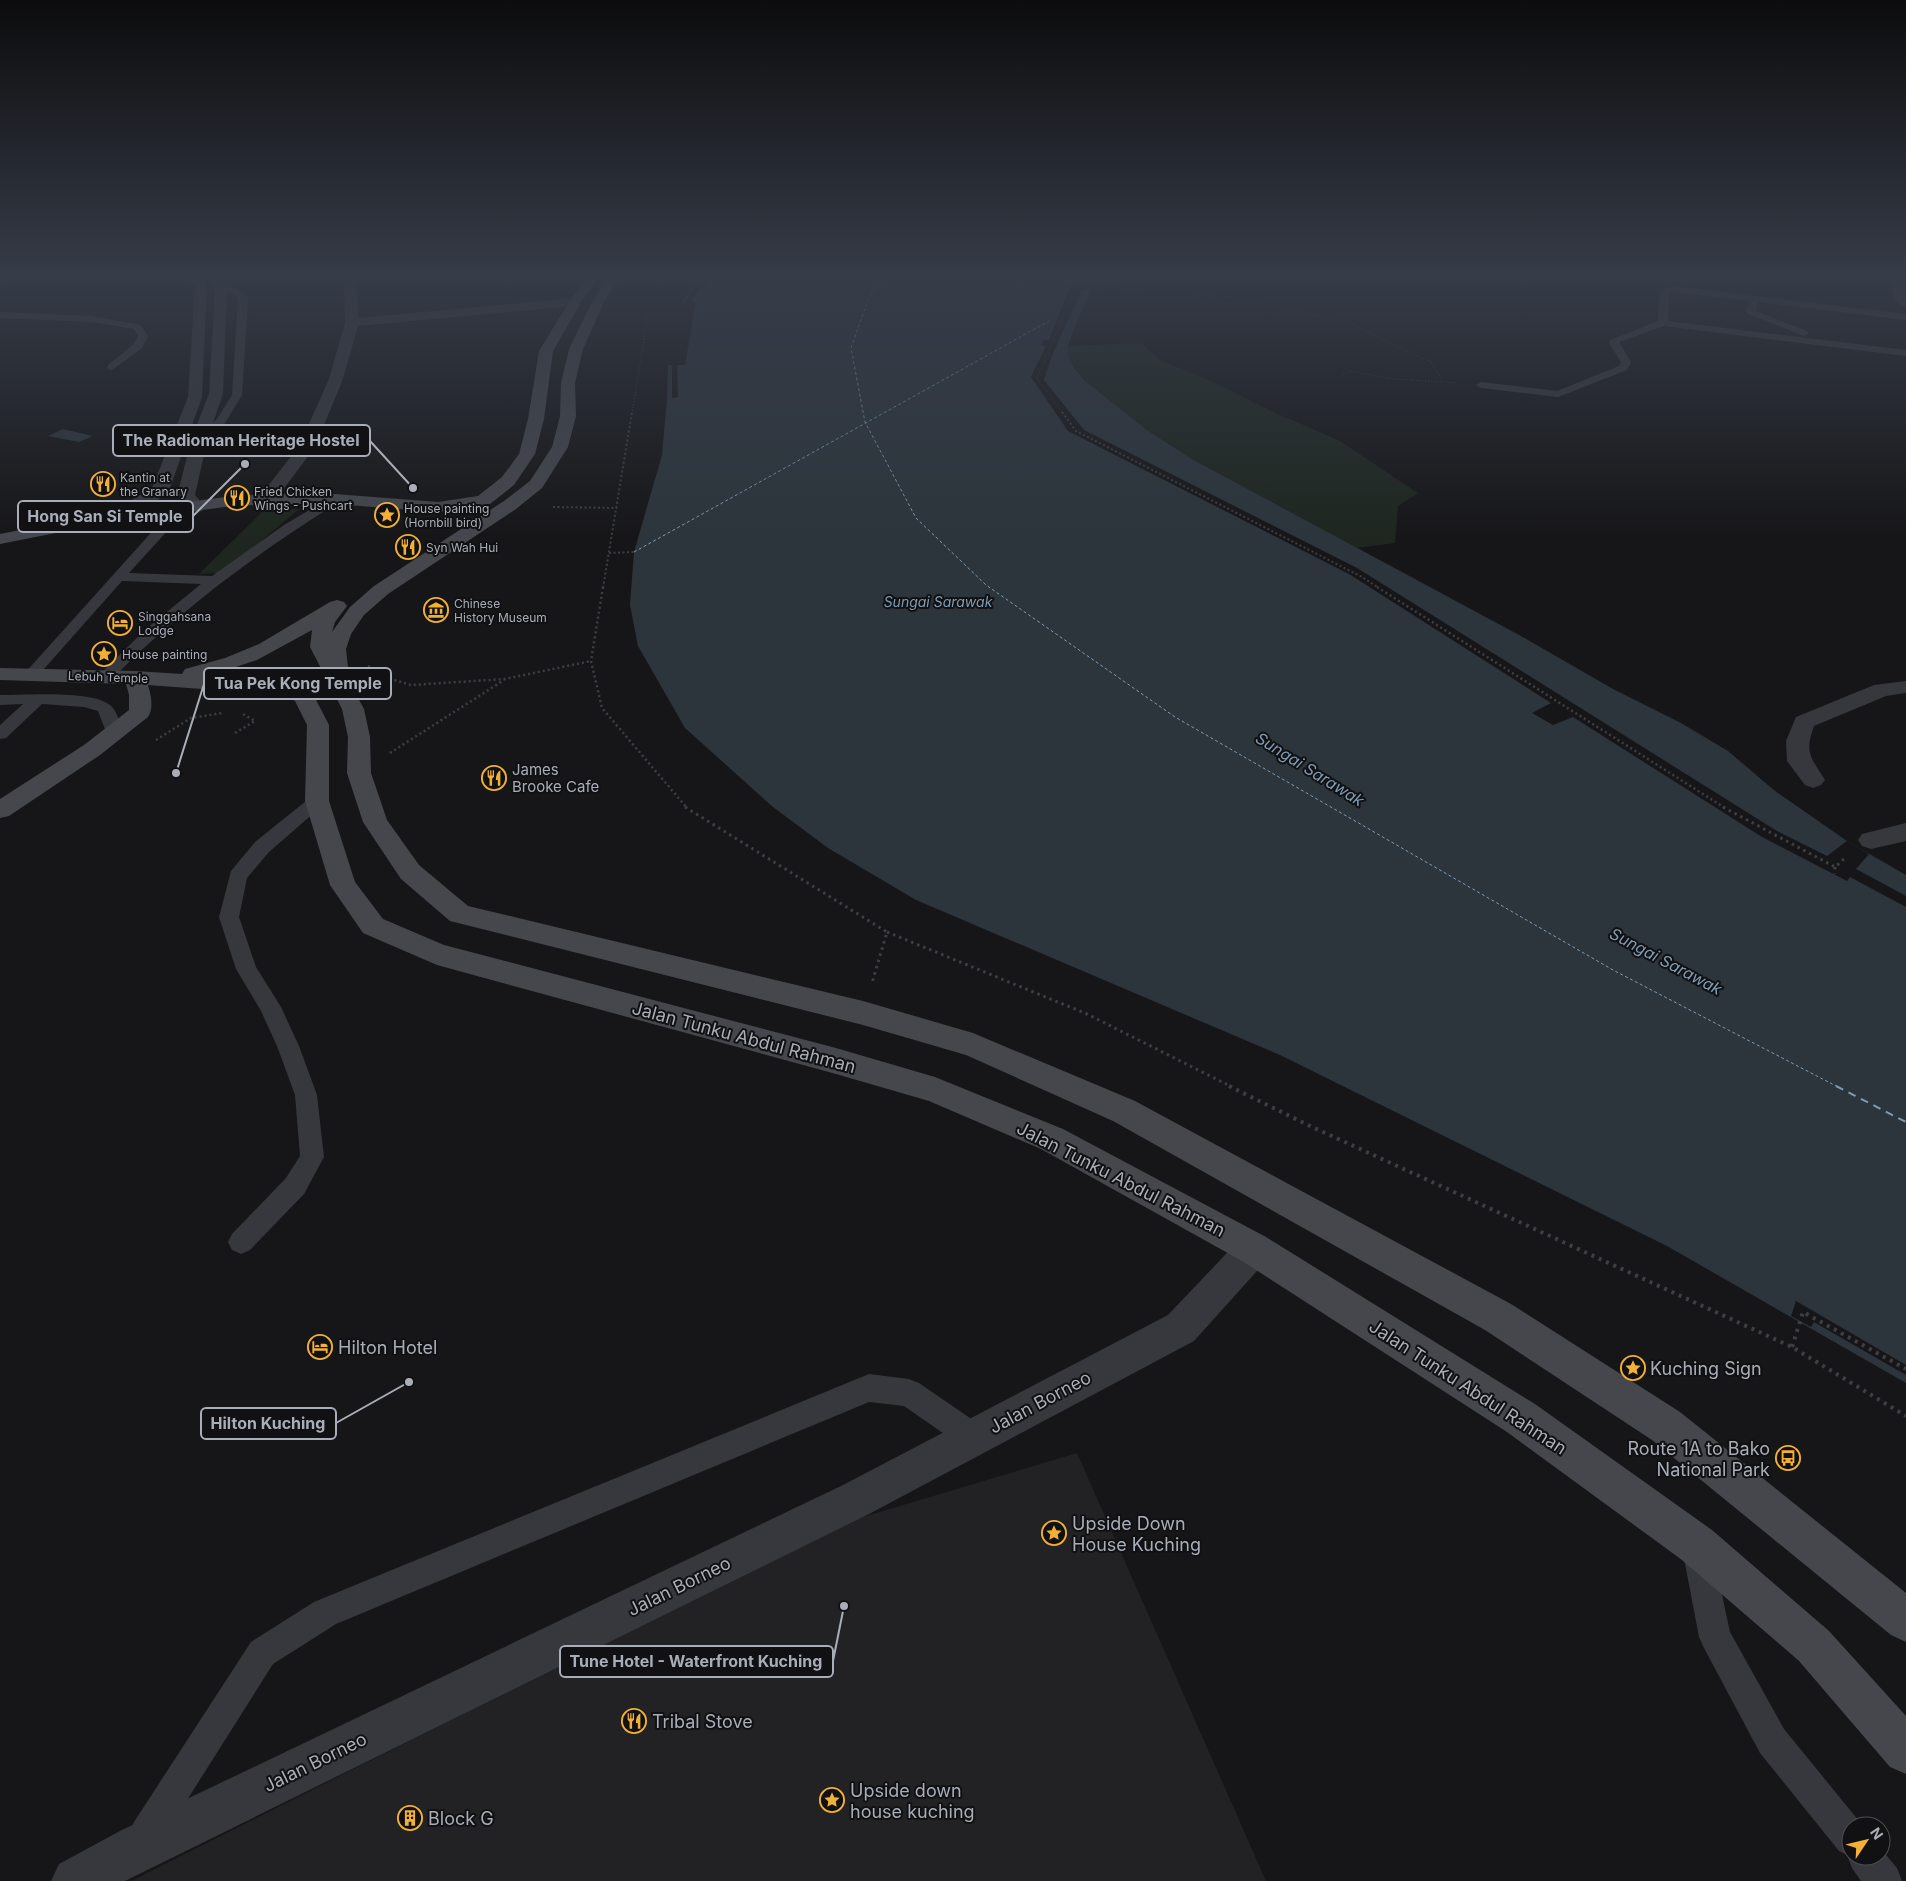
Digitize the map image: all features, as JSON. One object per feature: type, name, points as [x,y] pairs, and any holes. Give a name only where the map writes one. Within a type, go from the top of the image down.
[{"type":"main road","points":[[0,538],[117,516],[225,502],[267,499],[335,499],[438,507],[469,504],[484,500],[508,481],[527,454],[536,419],[544,363]]},
{"type":"main road","points":[[573,363],[568,383],[568,416],[560,447],[536,484],[474,530],[381,590],[357,611],[340,634],[336,649],[337,670],[353,709],[359,737],[359,773],[375,822],[410,872],[460,914],[863,1013],[973,1045],[1124,1111],[1498,1317],[1666,1426],[1906,1620]]},
{"type":"main road","points":[[434,542],[449,523],[451,515],[438,507]]},
{"type":"main road","points":[[172,679],[225,667],[251,657],[288,638],[434,542],[474,530]]},
{"type":"main road","points":[[337,606],[325,622],[320,647],[326,663],[337,670]]},
{"type":"main road","name":"Lebuh Temple","points":[[0,674],[172,679],[216,685]]},
{"type":"main road","points":[[0,810],[92,750],[140,712],[140,695],[135,678]]},
{"type":"main road","name":"Jalan Tunku Abdul Rahman","points":[[216,685],[289,689],[304,697],[318,724],[317,801],[343,885],[373,926],[437,954],[836,1061],[935,1090],[1052,1139],[1254,1248],[1521,1418],[1697,1546],[1814,1646],[1906,1752]]},
{"type":"street","points":[[117,516],[160,492],[195,397],[197,363]]},
{"type":"street","points":[[196,507],[186,496],[200,437],[216,394],[217,363]]},
{"type":"street","points":[[267,499],[306,447],[336,379],[341,363]]},
{"type":"street","points":[[1813,780],[1798,761],[1797,741],[1804,722],[1882,690],[1906,687]]},
{"type":"street","points":[[1871,840],[1906,832]]},
{"type":"street","name":"Jalan Borneo","points":[[76,1881],[137,1848],[855,1500],[1181,1328],[1254,1248]]},
{"type":"lane","points":[[112,367],[117,363]]},
{"type":"lane","points":[[200,437],[221,421],[237,395],[240,363]]},
{"type":"lane","points":[[1481,385],[1548,394],[1564,393],[1623,368],[1626,363]]},
{"type":"lane","points":[[106,676],[157,627],[214,580],[270,539],[335,499]]},
{"type":"lane","points":[[31,675],[164,526],[169,510]]},
{"type":"lane","points":[[119,577],[214,580]]},
{"type":"lane","points":[[0,700],[83,702],[104,708],[110,718],[114,733]]},
{"type":"lane","points":[[0,734],[37,700]]},
{"type":"lane","points":[[241,1242],[294,1186],[312,1157],[306,1095],[288,1046],[270,1006],[246,968],[229,918],[238,876],[262,847],[317,801]]},
{"type":"lane","points":[[137,1848],[262,1654],[325,1613],[869,1388],[909,1393],[974,1437]]},
{"type":"lane","points":[[1697,1546],[1715,1637],[1772,1741],[1841,1827]]},
{"type":"lane","points":[[1872,1866],[1884,1881]]},
{"type":"path","points":[[640,363],[591,661],[602,708],[685,807],[887,932],[1087,1014],[1310,1126],[1792,1347],[1906,1416]]},
{"type":"path","points":[[1044,363],[1037,378],[1076,431],[1362,577],[1735,815],[1835,867]]},
{"type":"path","points":[[1431,363],[1443,381]]},
{"type":"path","points":[[1343,375],[1349,371],[1393,379],[1481,385]]},
{"type":"path","points":[[510,505],[617,508]]},
{"type":"path","points":[[610,553],[634,552]]},
{"type":"path","points":[[337,670],[351,660],[365,664],[394,680],[411,686],[505,679],[591,661]]},
{"type":"path","points":[[359,773],[505,679]]},
{"type":"path","points":[[235,733],[255,721],[236,710]]},
{"type":"path","points":[[150,743],[191,718],[227,712]]},
{"type":"path","points":[[1835,874],[1835,867],[1858,847],[1871,840]]},
{"type":"path","points":[[863,1013],[887,932]]},
{"type":"path","points":[[1792,1347],[1803,1312],[1906,1369]]},
{"type":"shaded area","points":[[1072,363],[1167,363],[1211,381],[1271,411],[1340,441],[1418,493],[1398,506],[1395,543],[1357,548],[1192,459],[1147,430],[1084,380]]},
{"type":"shaded area","points":[[299,509],[223,573],[199,574],[264,510]]},
{"type":"shaded area","points":[[1077,1453],[1266,1881],[131,1881],[843,1523]]},
{"type":"water","name":"Sungai Sarawak","points":[[668,363],[1072,363],[1084,380],[1147,430],[1192,459],[1519,635],[1613,689],[1681,723],[1728,751],[1775,791],[1847,841],[1906,875],[1906,1383],[1667,1246],[1280,1055],[916,900],[828,848],[773,807],[685,728],[638,646],[630,605],[634,552],[662,455]]},
{"type":"water","points":[[63,429],[93,436],[79,442],[48,436]]},
{"type":"pier","points":[[668,363],[685,363],[685,365],[677,365],[678,397],[672,398],[672,365],[668,365]]},
{"type":"pier","points":[[1038,363],[1050,363],[1044,380],[1084,430],[1357,568],[1777,831],[1827,856],[1847,841],[1869,854],[1856,869],[1906,896],[1906,907],[1850,877],[1847,881],[1762,837],[1573,717],[1553,725],[1532,713],[1551,703],[1349,574],[1068,431],[1031,377]]},
{"type":"pier","points":[[1796,1301],[1906,1365],[1906,1375],[1814,1322],[1811,1327],[1791,1316]]},
{"type":"ferry route","points":[[854,363],[866,423]]},
{"type":"ferry route","points":[[866,423],[974,363]]},
{"type":"ferry route","points":[[634,552],[866,423]]},
{"type":"ferry route","points":[[866,423],[916,518],[986,585],[1175,717],[1613,970],[1838,1087]]},
{"type":"ferry route","points":[[1836,1086],[1906,1122]]},
{"type":"place","name":"Hong San Si Temple","points":[[245,464]]},
{"type":"place","name":"Kantin at the Granary","points":[[103,484]]},
{"type":"place","name":"The Radioman Heritage Hostel","points":[[413,488]]},
{"type":"place","name":"Fried Chicken Wings - Pushcart","points":[[237,498]]},
{"type":"place","name":"House painting (Hornbill bird)","points":[[387,515]]},
{"type":"place","name":"Syn Wah Hui","points":[[408,547]]},
{"type":"place","name":"Chinese History Museum","points":[[436,610]]},
{"type":"place","name":"Singgahsana Lodge","points":[[120,623]]},
{"type":"place","name":"House painting","points":[[104,654]]},
{"type":"place","name":"Tua Pek Kong Temple","points":[[176,773]]},
{"type":"place","name":"James Brooke Cafe","points":[[494,778]]},
{"type":"place","name":"Hilton Hotel","points":[[320,1347]]},
{"type":"place","name":"Kuching Sign","points":[[1633,1368]]},
{"type":"place","name":"Hilton Kuching","points":[[409,1382]]},
{"type":"place","name":"Route 1A to Bako National Park","points":[[1788,1458]]},
{"type":"place","name":"Upside Down House Kuching","points":[[1054,1533]]},
{"type":"place","name":"Tune Hotel - Waterfront Kuching","points":[[844,1606]]},
{"type":"place","name":"Tribal Stove","points":[[634,1721]]},
{"type":"place","name":"Upside down house kuching","points":[[832,1800]]},
{"type":"place","name":"Block G","points":[[410,1818]]}]
